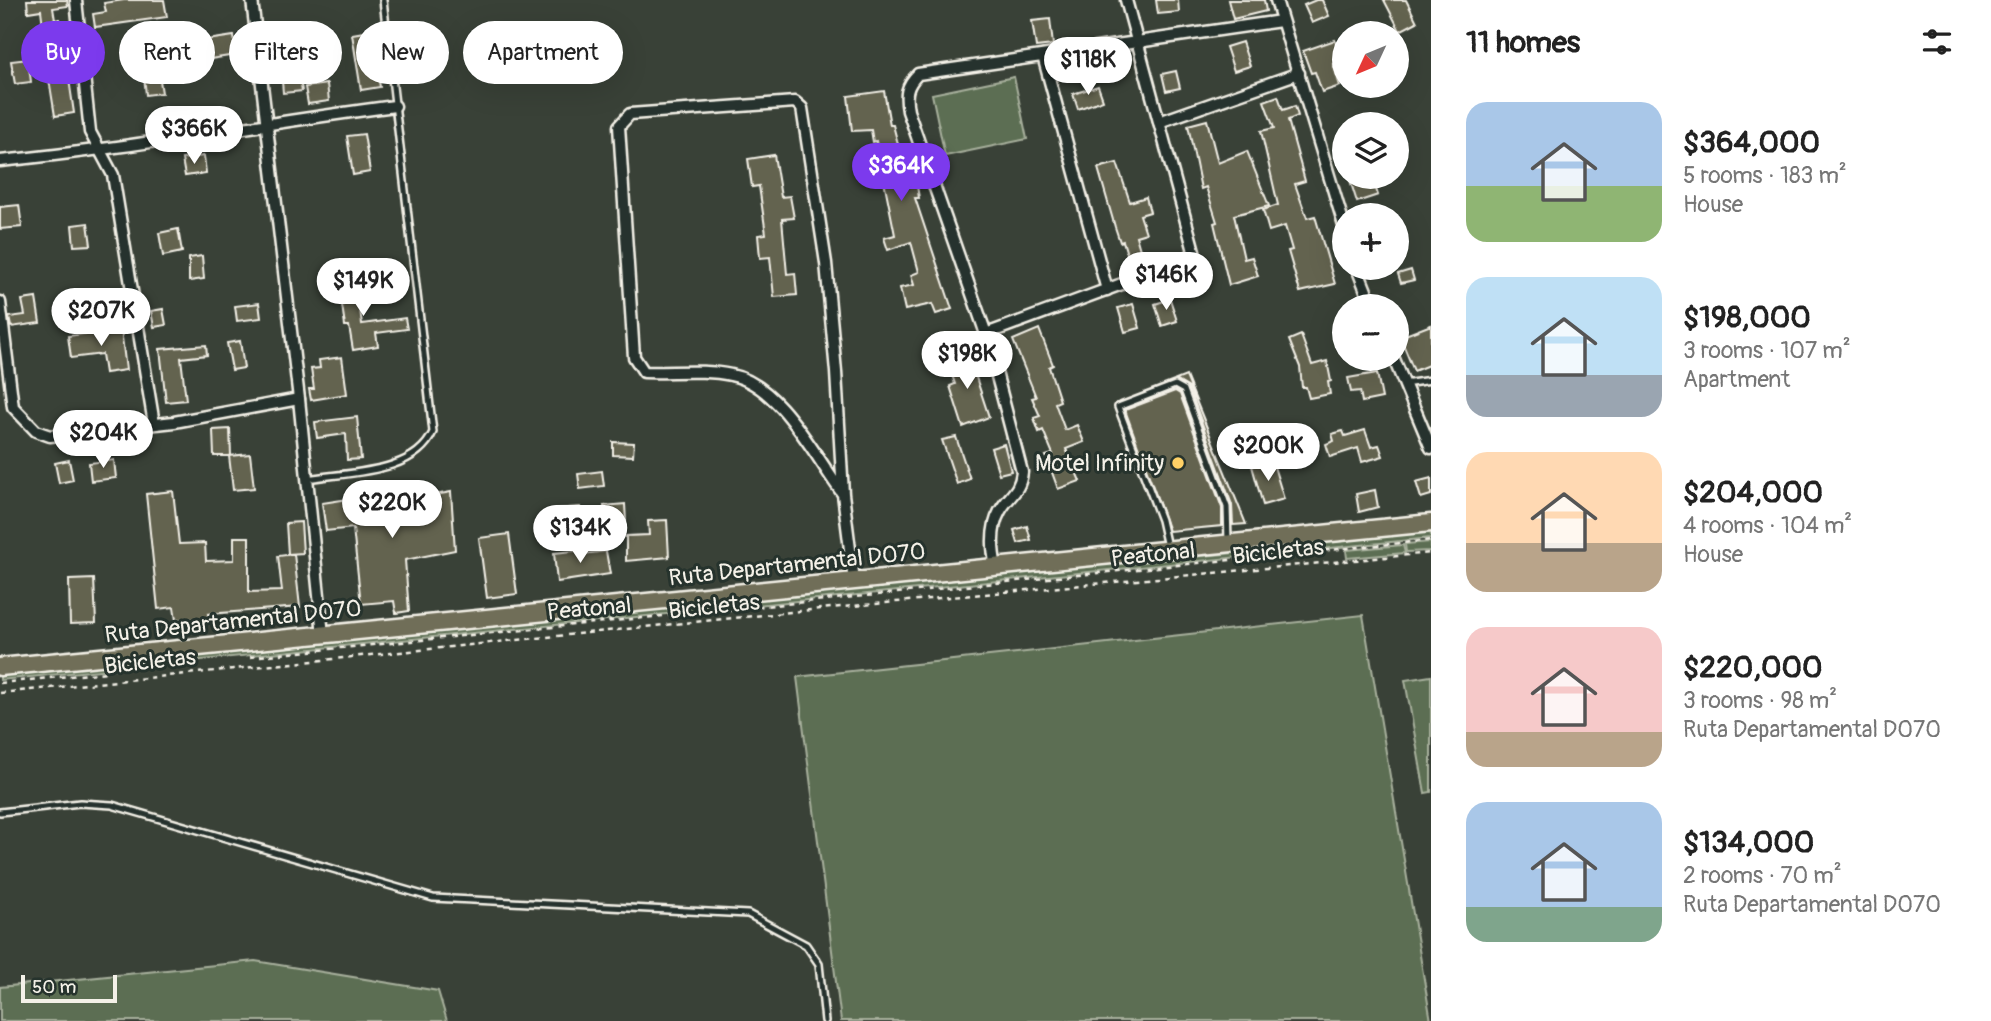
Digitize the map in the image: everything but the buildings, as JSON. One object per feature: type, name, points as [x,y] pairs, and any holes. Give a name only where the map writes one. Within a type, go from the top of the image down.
[{"type":"main road","name":"Ruta Departamental D070","points":[[0,667],[1431,523]]},
{"type":"street","points":[[76,0],[90,132],[113,175],[154,424]]},
{"type":"street","points":[[252,0],[299,399],[323,635]]},
{"type":"street","points":[[986,334],[1187,260],[1194,251],[1135,42],[1126,0]]},
{"type":"street","points":[[1276,0],[1337,203]]},
{"type":"street","points":[[996,567],[993,539],[1000,512],[1020,487],[1022,472],[986,334],[905,96],[909,83],[918,74],[1281,21]]},
{"type":"street","points":[[1043,56],[1107,289]]},
{"type":"street","points":[[1159,122],[1299,73]]},
{"type":"street","points":[[843,494],[797,429],[758,386],[729,374],[645,372],[638,366],[634,357],[619,125],[630,114],[796,102],[802,108],[826,263],[843,494],[854,581]]},
{"type":"street","points":[[0,161],[101,151],[268,123],[395,106]]},
{"type":"street","points":[[0,302],[13,407],[29,427],[50,436],[154,424],[299,399]]},
{"type":"street","points":[[1399,371],[1431,448]]},
{"type":"lane","points":[[307,479],[404,462],[419,453],[433,432],[383,0]]},
{"type":"lane","points":[[1404,384],[1431,380]]},
{"type":"lane","points":[[1168,550],[1161,520],[1118,407],[1175,385],[1184,390],[1227,507],[1228,544]]},
{"type":"lane","points":[[0,812],[80,803],[112,806],[433,898],[748,915],[806,945],[819,964],[825,1021]]},
{"type":"path","name":"Peatonal","points":[[246,658],[1431,540]]},
{"type":"path","name":"Bicicletas","points":[[0,693],[831,608],[1431,553]]},
{"type":"path","points":[[0,683],[116,671]]},
{"type":"green space","points":[[1014,77],[1027,139],[945,156],[932,94]]},
{"type":"green space","points":[[1431,531],[1431,538],[0,680],[0,675],[1224,554]]},
{"type":"green space","points":[[1431,542],[1431,551],[1406,552],[1405,544]]},
{"type":"green space","points":[[1403,545],[1405,553],[1347,558],[1346,550]]},
{"type":"green space","points":[[1363,615],[1431,1021],[841,1021],[797,677]]},
{"type":"green space","points":[[1431,676],[1431,792],[1425,793],[1405,680]]},
{"type":"green space","points":[[255,961],[438,991],[447,1021],[0,1021],[0,987]]},
{"type":"place","name":"Motel Infinity","points":[[1178,463]]}]
